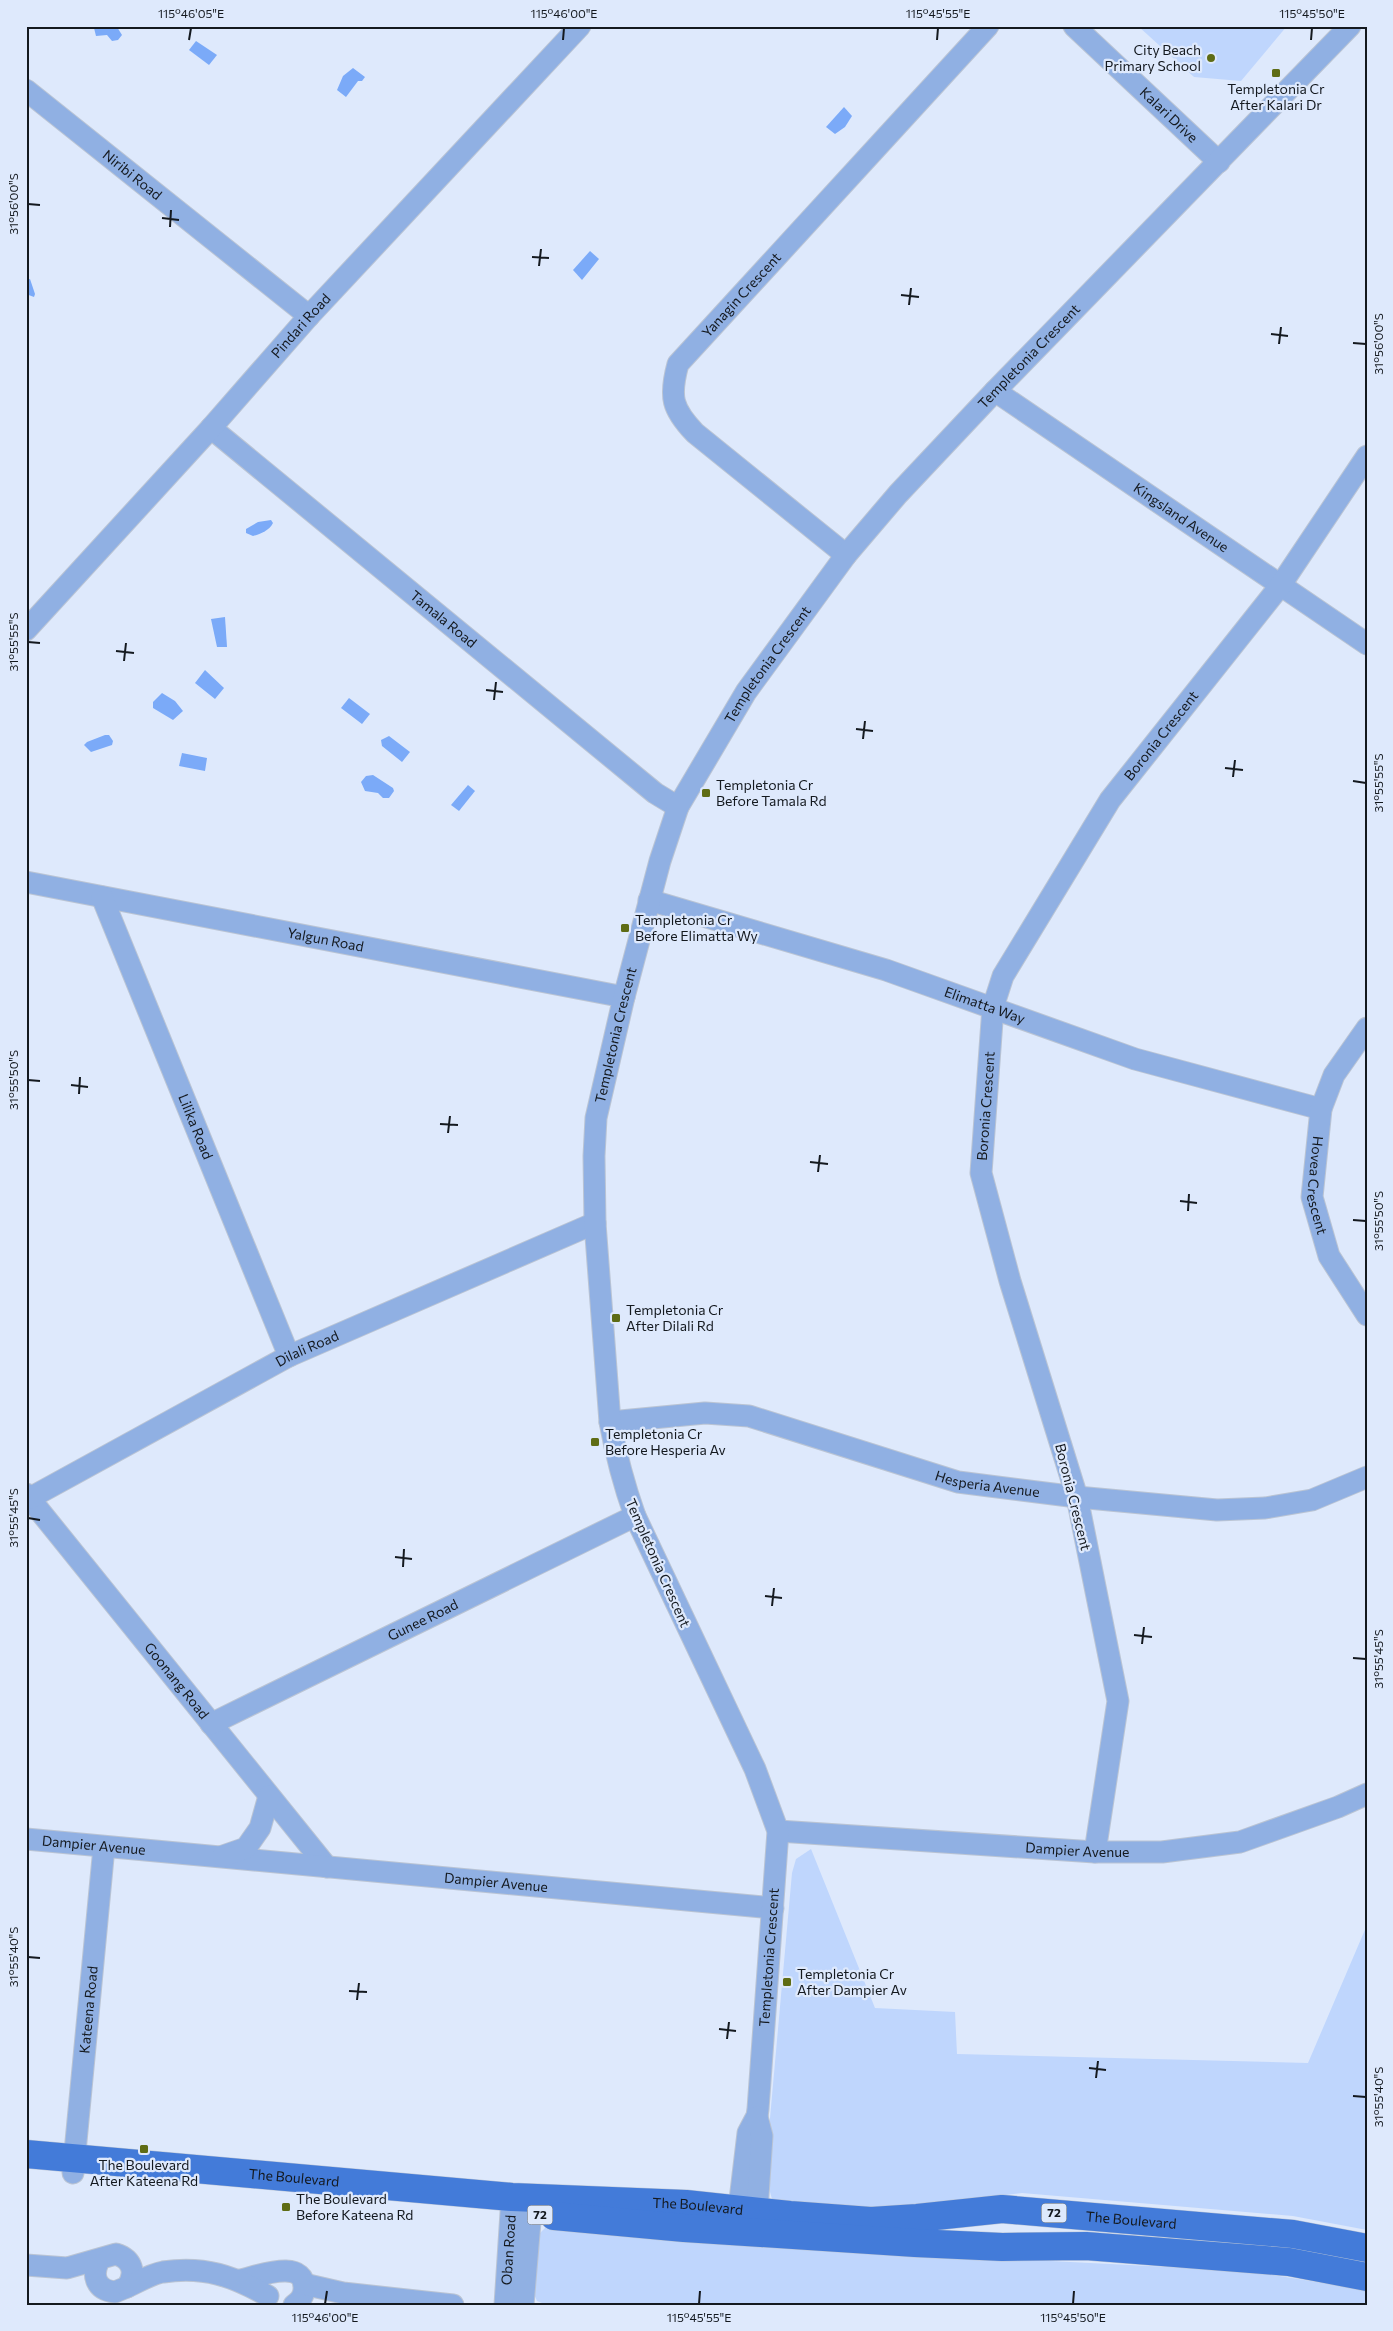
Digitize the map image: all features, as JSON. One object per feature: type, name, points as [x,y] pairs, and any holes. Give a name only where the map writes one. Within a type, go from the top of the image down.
[{"type":"main road","name":"The Boulevard","points":[[26,2154],[74,2165],[521,2205],[686,2204],[747,2221],[983,2246],[1086,2246],[1289,2262],[1367,2277]]},
{"type":"main road","name":"The Boulevard","points":[[26,2169],[74,2165]]},
{"type":"main road","name":"The Boulevard","points":[[747,2221],[871,2221],[1002,2209],[1293,2234],[1367,2248]]},
{"type":"street","name":"Pindari Road","points":[[26,630],[212,428],[309,316],[580,26]]},
{"type":"street","name":"Yanagin Crescent","points":[[846,554],[695,433],[680,417],[673,401],[673,383],[678,364],[988,26]]},
{"type":"street","name":"Kalari Drive","points":[[1074,26],[1219,162]]},
{"type":"street","name":"Templetonia Crescent","points":[[747,2221],[748,2133],[757,2116],[778,1831],[773,1812],[755,1769],[635,1516],[616,1455],[610,1422],[595,1223],[594,1156],[596,1118],[624,997],[650,900],[678,807],[746,692],[846,554],[898,494],[995,391],[1350,26]]},
{"type":"street","name":"Niribi Road","points":[[26,90],[309,316]]},
{"type":"street","name":"Kingsland Avenue","points":[[995,391],[1367,644]]},
{"type":"street","name":"Tamala Road","points":[[212,428],[655,793],[678,807]]},
{"type":"street","name":"Boronia Crescent","points":[[1095,1852],[1118,1700],[1077,1497],[1010,1281],[981,1173],[993,1007],[1003,976],[1110,800],[1280,586],[1367,456]]},
{"type":"street","name":"Yalgun Road","points":[[26,882],[624,997]]},
{"type":"street","name":"Lilika Road","points":[[102,897],[289,1356]]},
{"type":"street","name":"Elimatta Way","points":[[650,900],[886,970],[1135,1059],[1321,1109]]},
{"type":"street","name":"Hovea Crescent","points":[[1367,1028],[1334,1075],[1321,1109],[1312,1197],[1329,1256],[1367,1315]]},
{"type":"street","name":"Dilali Road","points":[[28,1496],[289,1356],[595,1223]]},
{"type":"street","name":"Hesperia Avenue","points":[[610,1422],[705,1413],[748,1416],[958,1482],[1077,1497],[1217,1510],[1264,1508],[1312,1500],[1367,1477]]},
{"type":"street","name":"Goonang Road","points":[[28,1496],[327,1867]]},
{"type":"street","name":"Gunee Road","points":[[211,1724],[635,1516]]},
{"type":"street","name":"Dampier Avenue","points":[[778,1831],[1095,1852],[1162,1852],[1240,1842],[1338,1807],[1367,1794]]},
{"type":"street","name":"Dampier Avenue","points":[[220,1857],[246,1848],[260,1828],[269,1796]]},
{"type":"street","name":"Dampier Avenue","points":[[26,1839],[773,1908]]},
{"type":"street","name":"Kateena Road","points":[[74,2165],[104,1847]]},
{"type":"street","name":"Oban Road","points":[[505,2305],[521,2205]]},
{"type":"street","name":"Oban Road","points":[[521,2205],[523,2305]]},
{"type":"street","points":[[26,2265],[67,2268],[100,2259],[106,2255],[116,2254],[129,2261],[162,2272]]},
{"type":"street","points":[[100,2259],[95,2267],[107,2291]]},
{"type":"street","points":[[107,2291],[133,2275],[129,2261]]},
{"type":"street","points":[[67,2268],[107,2291],[162,2272],[205,2271],[240,2280],[272,2300]]},
{"type":"street","points":[[272,2300],[267,2281],[279,2270],[289,2269],[295,2272],[300,2295],[343,2293],[453,2305]]},
{"type":"street","points":[[240,2280],[273,2274]]},
{"type":"shaded area","name":"City Beach Primary School","points":[[1138,26],[1287,26],[1241,81],[1194,77]]},
{"type":"shaded area","points":[[811,1849],[875,2008],[955,2012],[957,2054],[1308,2063],[1367,1925],[1367,2230],[1293,2216],[1022,2193],[871,2211],[790,2209],[772,2199],[765,2174],[792,1873],[796,1859]]},
{"type":"shaded area","points":[[548,2225],[914,2254],[1248,2271],[1367,2290],[1367,2305],[547,2305],[537,2301],[530,2285],[535,2238]]},
{"type":"water","points":[[98,26],[117,27],[122,35],[118,40],[112,41],[107,35],[96,36],[94,28]]},
{"type":"water","points":[[196,41],[217,55],[209,65],[189,50]]},
{"type":"water","points":[[353,68],[365,77],[362,81],[358,81],[346,97],[337,90],[343,76]]},
{"type":"water","points":[[844,107],[852,116],[845,127],[835,134],[826,127]]},
{"type":"water","points":[[590,251],[599,259],[582,280],[573,270]]},
{"type":"water","points":[[30,279],[35,294],[34,297],[26,294],[26,280]]},
{"type":"water","points":[[271,520],[273,523],[264,532],[253,536],[246,533],[246,529],[258,522]]},
{"type":"water","points":[[225,617],[227,647],[217,647],[211,619]]},
{"type":"water","points":[[205,670],[224,688],[215,699],[195,683]]},
{"type":"water","points":[[162,693],[175,701],[183,711],[173,720],[153,708],[153,702]]},
{"type":"water","points":[[349,698],[370,714],[362,724],[341,708]]},
{"type":"water","points":[[109,735],[113,741],[112,745],[91,752],[84,745],[87,742]]},
{"type":"water","points":[[389,736],[410,752],[402,762],[382,746],[381,740]]},
{"type":"water","points":[[182,753],[207,758],[205,771],[179,766]]},
{"type":"water","points":[[373,775],[393,788],[394,791],[389,798],[383,798],[378,793],[365,791],[361,782],[366,776]]},
{"type":"water","points":[[468,785],[475,791],[459,811],[451,805]]},
{"type":"place","name":"City Beach Primary School","points":[[1211,58]]},
{"type":"place","name":"Templetonia Cr After Kalari Dr","points":[[1276,73]]},
{"type":"place","name":"Templetonia Cr Before Tamala Rd","points":[[706,793]]},
{"type":"place","name":"Templetonia Cr Before Elimatta Wy","points":[[625,928]]},
{"type":"place","name":"Templetonia Cr After Dilali Rd","points":[[616,1318]]},
{"type":"place","name":"Templetonia Cr Before Hesperia Av","points":[[595,1442]]},
{"type":"place","name":"Templetonia Cr After Dampier Av","points":[[787,1982]]},
{"type":"place","name":"The Boulevard After Kateena Rd","points":[[144,2149]]},
{"type":"place","name":"The Boulevard Before Kateena Rd","points":[[286,2207]]}]
